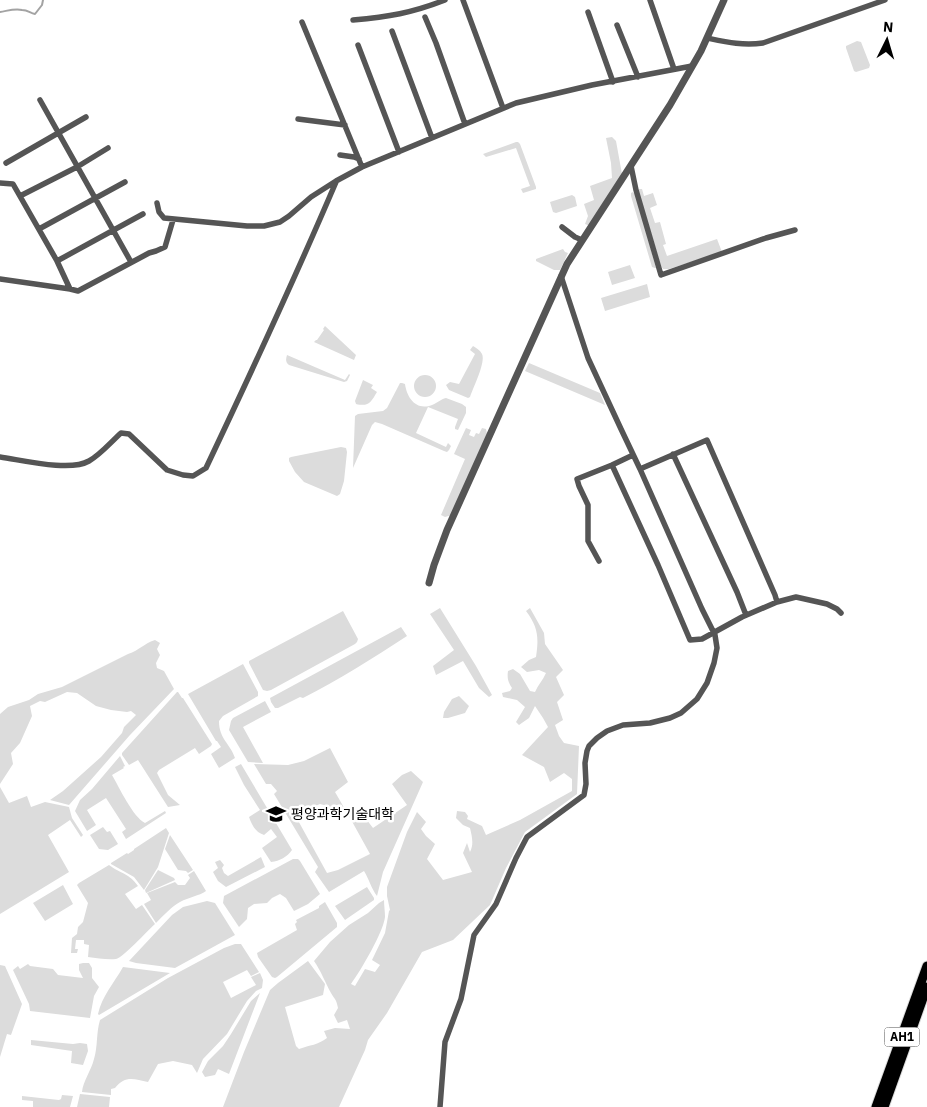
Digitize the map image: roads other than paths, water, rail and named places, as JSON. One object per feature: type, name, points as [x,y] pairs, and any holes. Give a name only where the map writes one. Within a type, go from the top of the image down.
[{"type":"highway","name":"AH1","points":[[876,1107],[927,966]]},
{"type":"highway","name":"AH1","points":[[884,1107],[927,987]]},
{"type":"street","points":[[353,20],[382,18],[408,13],[446,0]]},
{"type":"street","points":[[463,0],[503,108]]},
{"type":"street","points":[[650,0],[674,69]]},
{"type":"street","points":[[429,583],[447,530],[561,276],[582,240],[670,105],[707,38],[724,0]]},
{"type":"street","points":[[707,38],[733,44],[763,43],[885,0]]},
{"type":"street","points":[[588,12],[613,82]]},
{"type":"street","points":[[425,18],[465,124]]},
{"type":"street","points":[[302,22],[362,167]]},
{"type":"street","points":[[617,25],[638,77]]},
{"type":"street","points":[[392,31],[432,138]]},
{"type":"street","points":[[358,45],[399,152]]},
{"type":"street","points":[[157,203],[158,212],[164,218],[173,220],[247,226],[264,226],[280,222],[311,197],[362,167],[516,102],[692,66]]},
{"type":"street","points":[[40,100],[131,262]]},
{"type":"street","points":[[6,163],[86,118]]},
{"type":"street","points":[[298,119],[345,125]]},
{"type":"street","points":[[20,196],[108,148]]},
{"type":"street","points":[[340,155],[359,159]]},
{"type":"street","points":[[631,166],[636,190],[661,275],[726,249],[795,230]]},
{"type":"street","points":[[0,457],[54,466],[81,465],[90,461],[121,433],[129,434],[168,470],[193,476],[206,468],[264,346],[336,181]]},
{"type":"street","points":[[39,229],[125,182]]},
{"type":"street","points":[[0,183],[13,184],[57,261],[70,289]]},
{"type":"street","points":[[57,261],[143,214]]},
{"type":"street","points":[[0,279],[78,291],[148,253],[165,247],[173,220]]},
{"type":"street","points":[[562,227],[574,237],[582,240]]},
{"type":"street","points":[[440,1107],[445,1042],[461,999],[474,935],[496,904],[527,837],[584,795],[586,751],[597,738],[607,731],[623,725],[650,723],[670,718],[681,713],[697,699],[707,683],[717,648],[714,632],[588,358],[561,276]]},
{"type":"street","points":[[640,469],[707,440],[777,602]]},
{"type":"street","points":[[673,454],[746,615]]},
{"type":"street","points":[[599,561],[588,541],[588,505],[577,479],[633,456]]},
{"type":"street","points":[[612,465],[658,564],[690,640],[702,639],[746,615],[796,596],[827,604],[841,613]]},
{"type":"waterway","points":[[0,12],[19,9],[35,14],[42,5],[43,0]]},
{"type":"place","name":"평양과학기술대학","points":[[276,814]]}]
